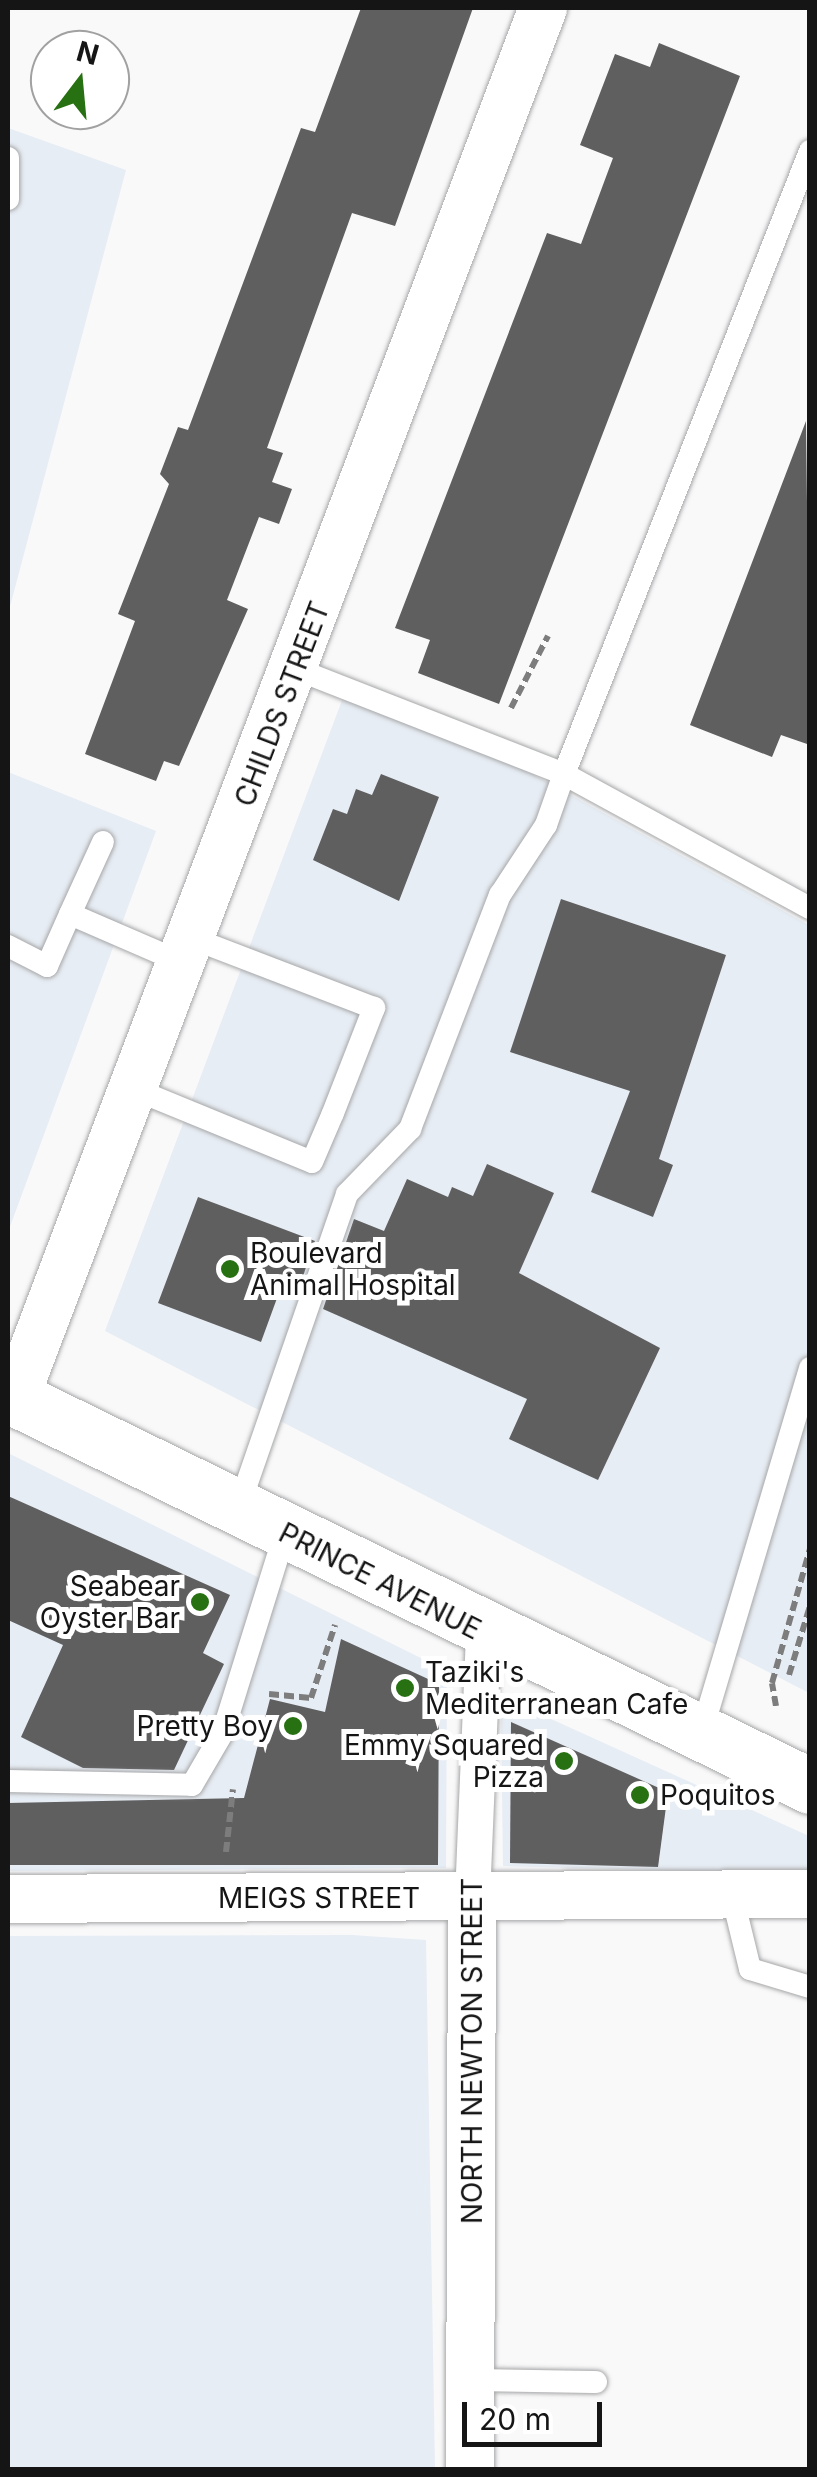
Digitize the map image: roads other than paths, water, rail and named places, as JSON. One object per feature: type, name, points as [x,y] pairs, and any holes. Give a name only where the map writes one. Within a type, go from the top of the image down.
[{"type":"main road","name":"PRINCE AVENUE","points":[[11,1396],[483,1632],[810,1786]]},
{"type":"street","name":"CHILDS STREET","points":[[11,1396],[296,669],[543,8]]},
{"type":"street","name":"NORTH NEWTON STREET","points":[[470,2470],[472,1897],[483,1632]]},
{"type":"street","name":"MEIGS STREET","points":[[8,1899],[810,1894]]},
{"type":"lane","points":[[8,1781],[192,1785],[223,1732],[261,1521],[347,1194],[410,1130],[500,895],[546,825],[810,151]]},
{"type":"lane","points":[[8,158],[8,199]]},
{"type":"lane","points":[[296,669],[564,774],[810,908]]},
{"type":"lane","points":[[8,946],[48,966],[102,842]]},
{"type":"lane","points":[[70,914],[374,1008],[312,1162],[134,1089]]},
{"type":"lane","points":[[700,1737],[808,1377]]},
{"type":"lane","points":[[732,1895],[750,1970],[810,1987]]},
{"type":"lane","points":[[470,2380],[596,2382]]},
{"type":"place","name":"Boulevard Animal Hospital","points":[[230,1269]]},
{"type":"place","name":"Seabear Oyster Bar","points":[[200,1602]]},
{"type":"place","name":"Taziki's Mediterranean Cafe","points":[[405,1688]]},
{"type":"place","name":"Pretty Boy","points":[[293,1726]]},
{"type":"place","name":"Emmy Squared Pizza","points":[[564,1761]]},
{"type":"place","name":"Poquitos","points":[[640,1795]]}]
